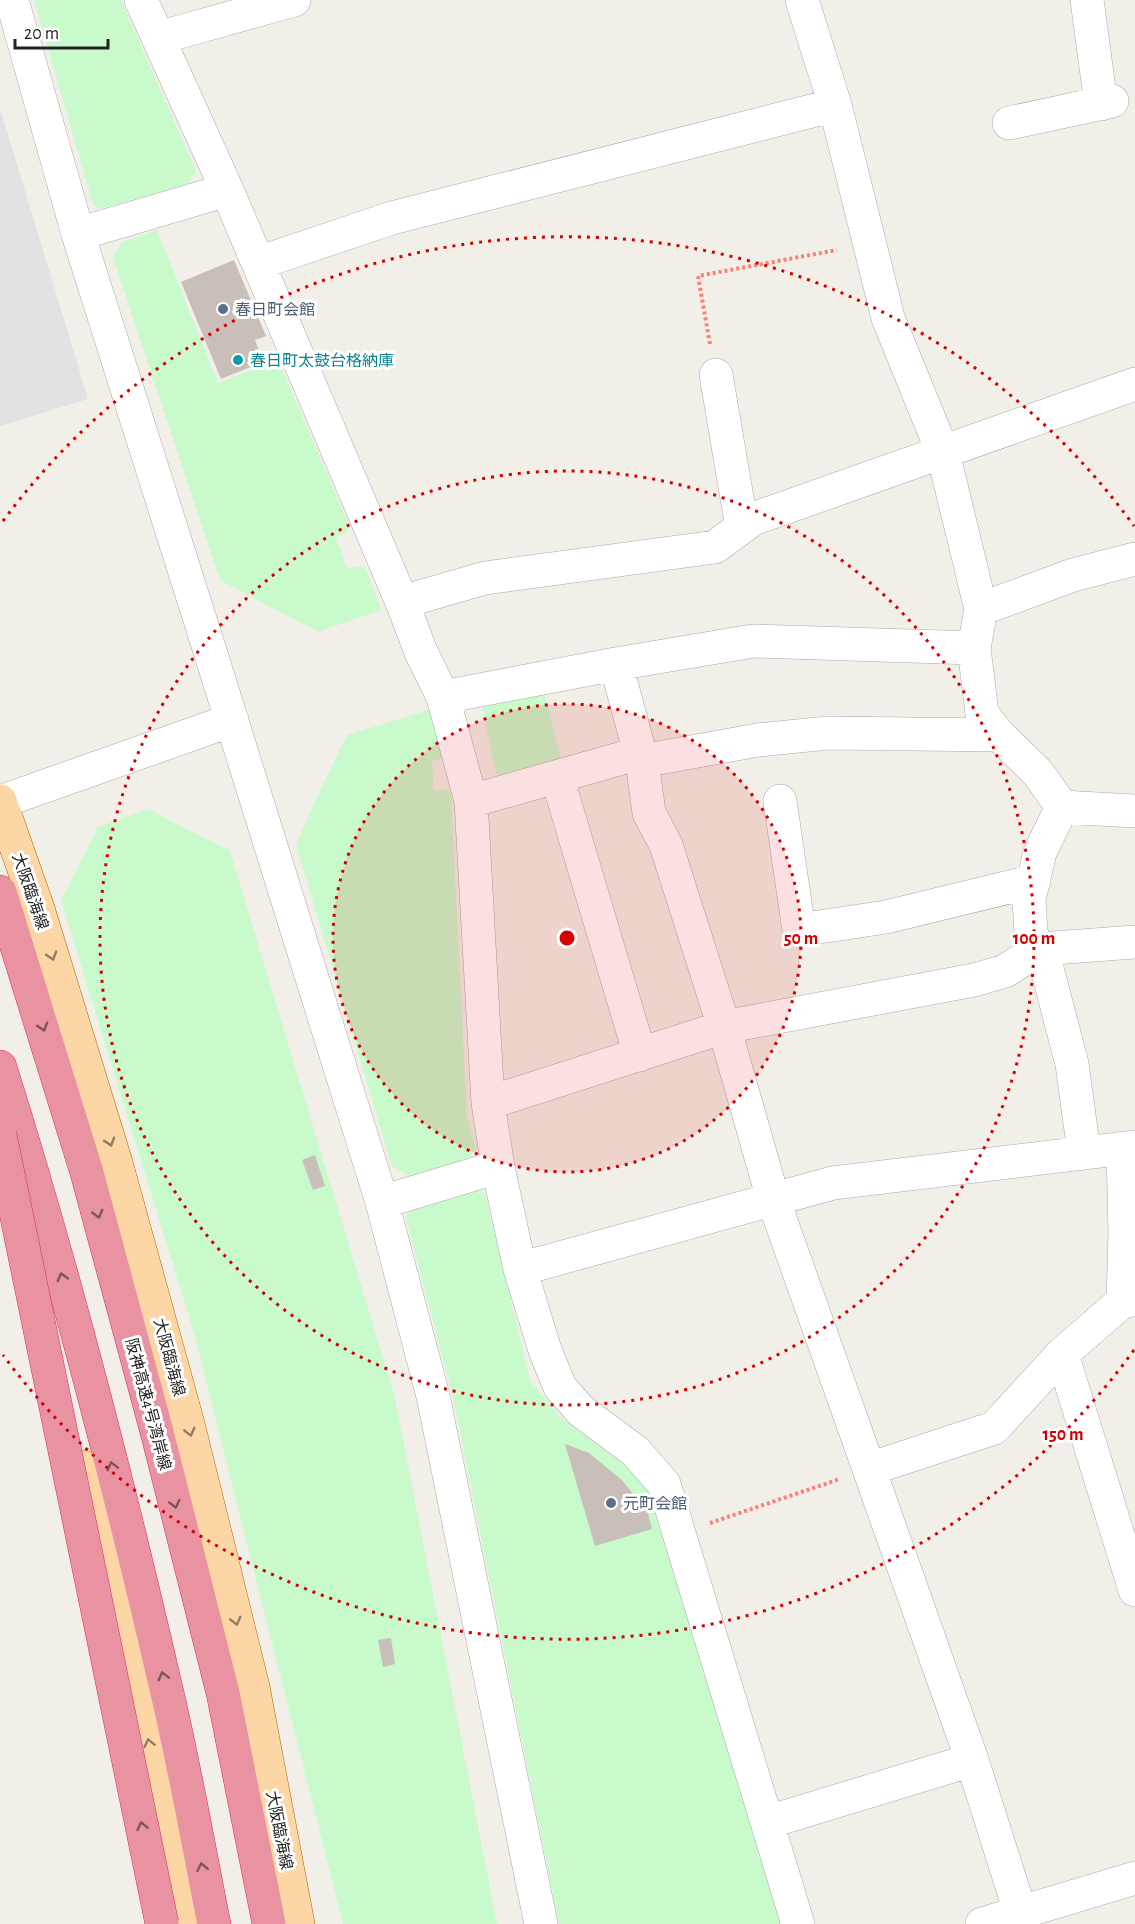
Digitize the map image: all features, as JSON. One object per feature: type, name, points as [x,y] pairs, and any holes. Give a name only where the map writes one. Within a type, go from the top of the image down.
[{"type":"highway","name":"阪神高速4号湾岸線","points":[[0,892],[87,1173],[157,1432],[223,1693],[269,1924]]},
{"type":"highway","points":[[0,1067],[39,1190],[106,1441],[166,1686],[214,1924]]},
{"type":"highway","points":[[0,1135],[162,1924]]},
{"type":"highway","points":[[223,1693],[284,1890],[292,1924]]},
{"type":"main road","name":"大阪臨海線","points":[[0,802],[38,909],[116,1164],[188,1424],[253,1688],[298,1924]]},
{"type":"main road","points":[[0,1176],[87,1480],[137,1683],[187,1924]]},
{"type":"street","points":[[12,0],[78,234],[382,1202],[433,1396],[541,1924]]},
{"type":"street","points":[[141,0],[258,262],[421,652],[443,697],[471,801],[488,1103],[498,1167],[520,1269],[545,1350],[560,1387],[581,1411],[635,1451],[664,1484],[798,1924]]},
{"type":"street","points":[[158,38],[294,0]]},
{"type":"street","points":[[802,0],[835,105],[888,318],[943,453],[981,609],[974,648],[982,714],[999,735],[1038,773],[1062,807]]},
{"type":"street","points":[[1009,123],[1106,102],[1087,0]]},
{"type":"street","points":[[258,262],[392,218],[835,105]]},
{"type":"street","points":[[78,234],[226,190]]},
{"type":"street","points":[[716,375],[742,527]]},
{"type":"street","points":[[402,602],[485,578],[715,547],[753,519],[1135,384]]},
{"type":"street","points":[[981,609],[1073,575],[1135,559]]},
{"type":"street","points":[[443,697],[753,641],[974,648]]},
{"type":"street","points":[[616,664],[641,757],[649,813],[666,845],[724,1028],[773,1199],[972,1760],[1022,1918]]},
{"type":"street","points":[[0,802],[232,720]]},
{"type":"street","points":[[471,801],[641,757],[758,740],[828,733],[999,735]]},
{"type":"street","points":[[557,777],[640,1054]]},
{"type":"street","points":[[780,801],[799,930],[886,917],[1034,881]]},
{"type":"street","points":[[1062,807],[1135,811]]},
{"type":"street","points":[[1062,807],[1040,852],[1029,899],[1031,934],[1044,957],[1072,1064],[1084,1152]]},
{"type":"street","points":[[488,1103],[724,1028],[974,980],[1005,971],[1040,950],[1135,942]]},
{"type":"street","points":[[520,1269],[833,1183],[1129,1148],[1125,1233],[1129,1301],[1062,1354],[993,1428],[869,1469]]},
{"type":"street","points":[[382,1202],[498,1167]]},
{"type":"street","points":[[1062,1354],[1135,1590]]},
{"type":"street","points":[[768,1822],[972,1760]]},
{"type":"street","points":[[981,1924],[1022,1918],[1135,1878]]},
{"type":"path","points":[[716,375],[698,276],[869,244]]},
{"type":"path","points":[[680,1533],[869,1469]]},
{"type":"green space","points":[[34,0],[121,0],[196,171],[187,185],[98,209],[93,204]]},
{"type":"green space","points":[[157,230],[218,383],[278,360],[349,525],[345,534],[336,537],[347,569],[359,566],[366,569],[381,610],[318,632],[220,580],[113,257],[122,242]]},
{"type":"green space","points":[[544,692],[564,769],[505,782],[496,773],[482,705]]},
{"type":"green space","points":[[429,710],[445,750],[441,758],[432,761],[434,791],[448,789],[451,795],[467,1115],[475,1147],[470,1159],[409,1176],[392,1166],[296,845],[347,735]]},
{"type":"green space","points":[[148,809],[230,851],[395,1398],[497,1924],[343,1924],[194,1333],[61,900],[98,827]]},
{"type":"green space","points":[[477,1191],[485,1193],[530,1380],[559,1416],[639,1476],[653,1496],[783,1924],[559,1924],[453,1397],[406,1218],[412,1208]]},
{"type":"shaded area","points":[[0,108],[88,399],[0,426]]},
{"type":"building","name":"春日町会館","points":[[234,260],[266,336],[255,340],[263,362],[221,379],[181,282]]},
{"type":"building","points":[[315,1155],[325,1186],[313,1190],[302,1160]]},
{"type":"building","name":"元町会館","points":[[565,1444],[589,1453],[622,1480],[648,1513],[652,1529],[595,1546]]},
{"type":"building","points":[[391,1638],[395,1664],[383,1667],[378,1640]]},
{"type":"place","name":"春日町会館","points":[[223,309]]},
{"type":"place","name":"春日町太鼓台格納庫","points":[[238,360]]},
{"type":"place","name":"元町会館","points":[[611,1503]]}]
